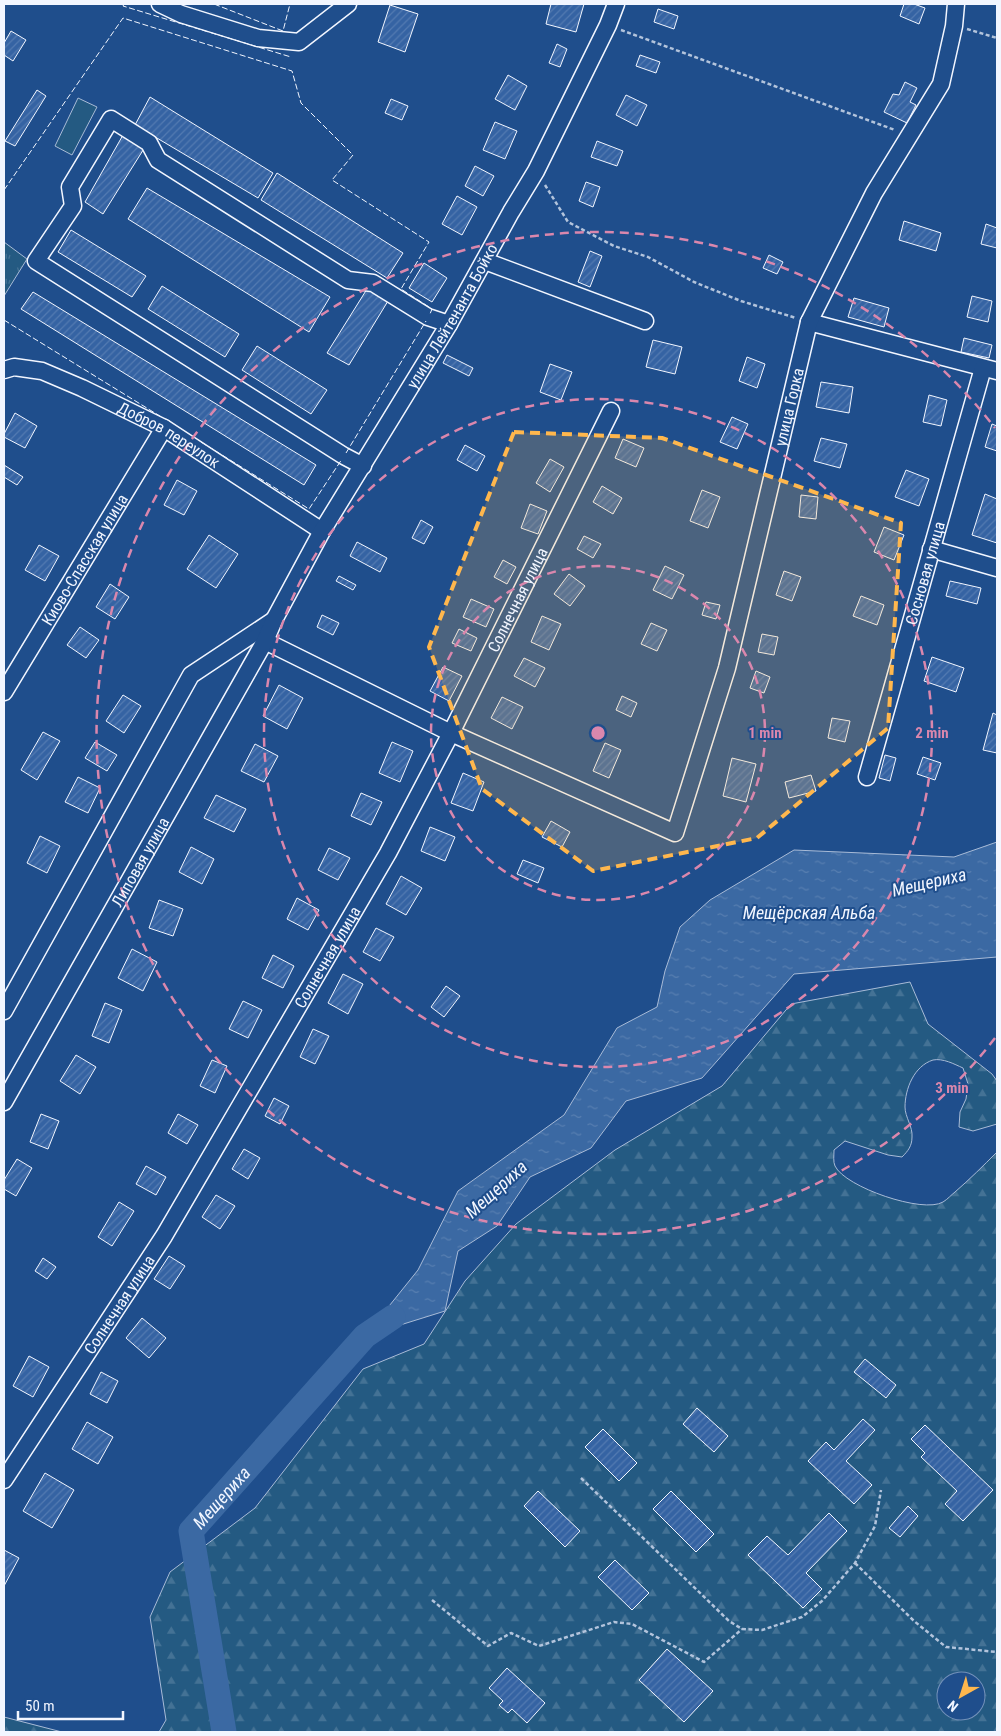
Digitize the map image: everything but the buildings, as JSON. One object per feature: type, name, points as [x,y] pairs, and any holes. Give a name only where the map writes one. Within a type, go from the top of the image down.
[{"type":"street","points":[[160,4],[181,14],[258,38],[299,42],[348,4]]},
{"type":"street","name":"улица Лейтенанта Бойко","points":[[274,620],[322,531],[449,324],[536,171],[608,25],[616,4]]},
{"type":"street","name":"улица Горка","points":[[451,733],[675,833],[727,668],[809,322],[874,193],[941,84],[954,26],[956,4]]},
{"type":"street","points":[[363,466],[335,451],[36,261],[73,206],[70,187],[111,119],[149,143],[158,160],[348,280],[373,283],[428,317],[449,324]]},
{"type":"street","points":[[485,261],[645,322]]},
{"type":"street","points":[[809,322],[990,369]]},
{"type":"street","name":"Добров переулок","points":[[4,370],[14,367],[42,371],[82,388],[164,428],[322,531]]},
{"type":"street","name":"Сосновая улица","points":[[867,777],[933,545],[990,369]]},
{"type":"street","name":"Солнечная улица","points":[[4,1480],[164,1236],[388,852],[451,733],[611,411]]},
{"type":"street","name":"Киово-Спасская улица","points":[[4,692],[164,428]]},
{"type":"street","points":[[933,545],[997,557]]},
{"type":"street","points":[[933,545],[997,568]]},
{"type":"street","points":[[4,1011],[192,675],[274,620]]},
{"type":"street","name":"Липовая улица","points":[[4,1102],[265,641],[274,620]]},
{"type":"street","points":[[265,641],[451,733]]},
{"type":"path","points":[[608,25],[909,136]]},
{"type":"path","points":[[954,26],[997,38]]},
{"type":"path","points":[[536,171],[568,222],[614,246],[648,257],[702,286],[741,302],[809,322]]},
{"type":"path","points":[[582,1478],[729,1621],[742,1629],[762,1630],[802,1616],[822,1601],[855,1563],[875,1526],[881,1490]]},
{"type":"path","points":[[855,1563],[914,1621],[946,1647],[997,1652]]},
{"type":"path","points":[[432,1600],[488,1646],[511,1633],[539,1646],[614,1622],[632,1624],[704,1662],[742,1629]]},
{"type":"highlighted area","points":[[514,432],[662,438],[901,523],[888,728],[757,838],[593,871],[482,789],[429,647]]},
{"type":"green space","points":[[78,98],[97,107],[72,155],[55,146]]},
{"type":"green space","points":[[4,242],[27,259],[4,296]]},
{"type":"green space","points":[[910,982],[928,1024],[992,1074],[997,1081],[997,1124],[973,1131],[959,1127],[960,1112],[966,1099],[968,1084],[963,1068],[941,1060],[933,1060],[926,1063],[912,1079],[905,1100],[905,1111],[912,1140],[904,1155],[902,1157],[888,1155],[845,1141],[834,1150],[834,1163],[842,1174],[868,1190],[903,1201],[933,1205],[946,1200],[997,1152],[997,1732],[159,1732],[166,1720],[150,1617],[170,1572],[255,1508],[363,1369],[424,1344],[465,1281],[516,1224],[615,1150],[722,1086],[791,1004]]},
{"type":"green space","points":[[4,1717],[62,1732],[4,1732]]},
{"type":"water","name":"Мещёрская Альба","points":[[997,842],[997,957],[794,974],[702,1078],[626,1101],[591,1148],[530,1177],[497,1226],[458,1251],[445,1311],[365,1336],[418,1270],[458,1191],[564,1115],[617,1028],[657,1007],[665,971],[680,927],[710,900],[794,850],[954,857]]},
{"type":"waterway","name":"Мещериха","points":[[224,1732],[191,1531],[365,1336],[393,1317]]},
{"type":"fence","points":[[124,4],[123,6],[291,57]]},
{"type":"fence","points":[[214,4],[283,31],[290,4]]},
{"type":"fence","points":[[4,190],[123,18],[292,71],[301,103],[353,155],[332,180],[429,242],[401,289],[432,309],[430,314]]},
{"type":"fence","points":[[4,320],[163,418]]},
{"type":"fence","points":[[346,453],[426,321]]},
{"type":"fence","points":[[201,442],[309,509],[342,459]]}]
